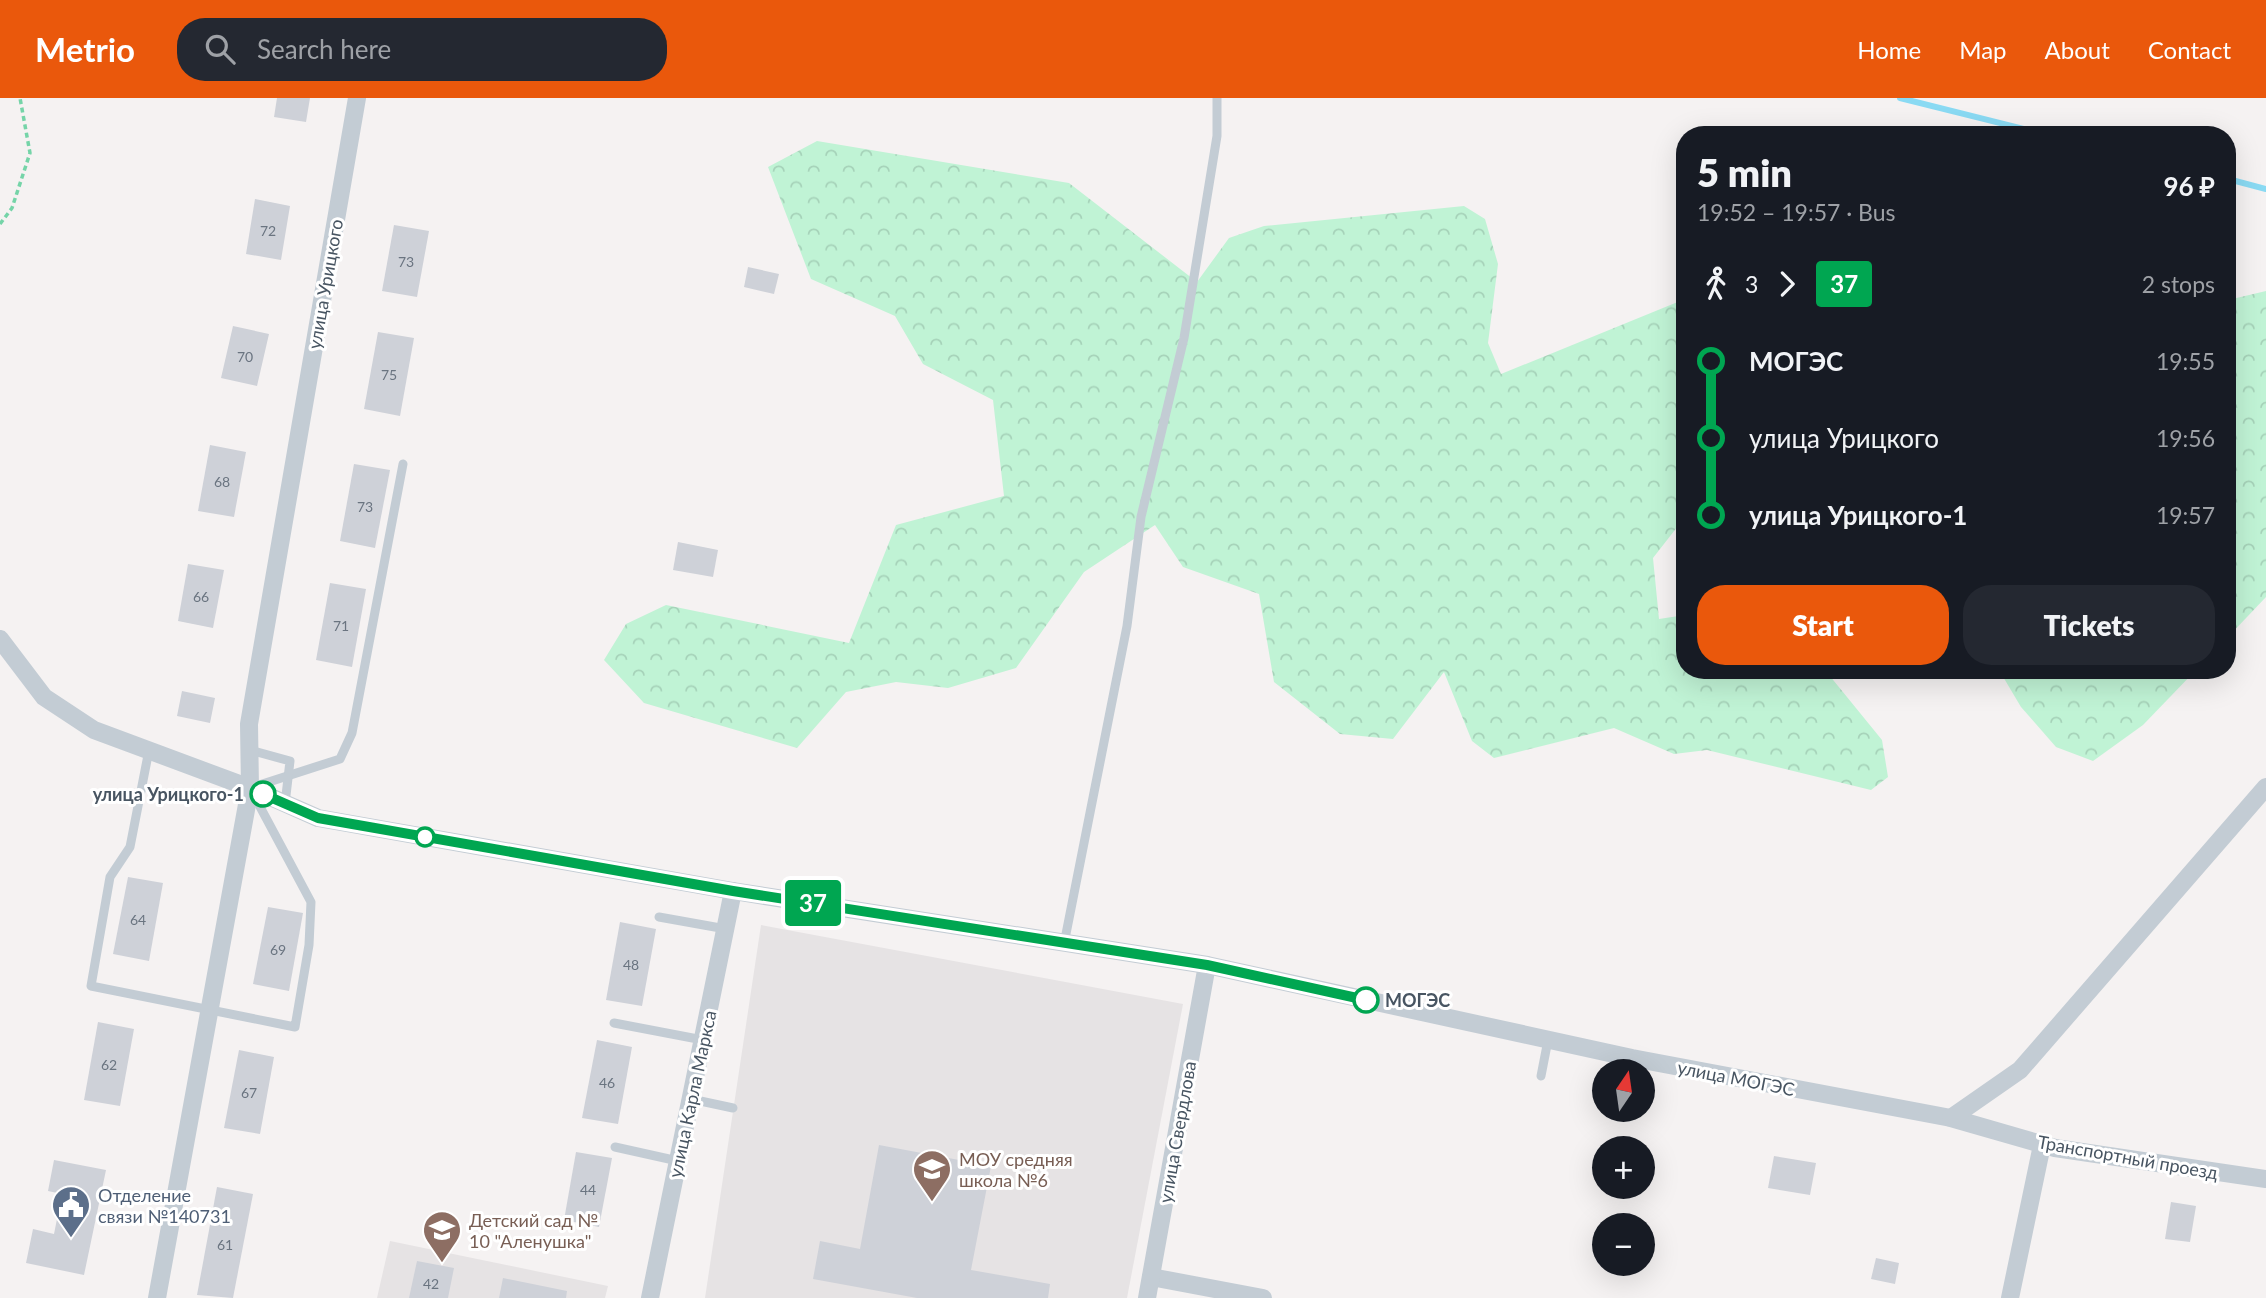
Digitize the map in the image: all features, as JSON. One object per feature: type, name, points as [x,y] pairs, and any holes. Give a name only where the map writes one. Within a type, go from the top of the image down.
[{"type":"street","name":"улица Урицкого","points":[[157,1298],[250,788],[249,724],[357,98]]},
{"type":"street","name":"улица МОГЭС","points":[[0,639],[44,697],[94,730],[250,788],[318,818],[733,891],[1207,965],[1646,1061],[1951,1118]]},
{"type":"street","points":[[1951,1118],[2020,1070],[2266,787]]},
{"type":"street","name":"улица Карла Маркса","points":[[650,1298],[733,891]]},
{"type":"street","name":"улица Свердлова","points":[[1147,1298],[1207,965]]},
{"type":"street","name":"Транспортный проезд","points":[[1951,1118],[2042,1145],[2144,1163],[2266,1179]]},
{"type":"street","points":[[2010,1298],[2042,1145]]},
{"type":"street","points":[[1151,1277],[1263,1298]]},
{"type":"lane","points":[[1064,944],[1127,626],[1141,517],[1184,338],[1217,136],[1217,98]]},
{"type":"lane","points":[[149,750],[130,846],[110,877],[91,986],[295,1027],[309,945],[311,902],[250,788],[340,758],[352,733],[403,464]]},
{"type":"lane","points":[[250,750],[290,761],[285,803]]},
{"type":"lane","points":[[659,917],[726,929]]},
{"type":"lane","points":[[614,1023],[703,1041]]},
{"type":"lane","points":[[1541,1076],[1548,1040]]},
{"type":"lane","points":[[691,1099],[733,1108]]},
{"type":"lane","points":[[615,1147],[678,1161]]},
{"type":"path","points":[[0,224],[12,208],[30,153],[20,98]]},
{"type":"shaded area","name":"МОУ средняя школа №6","points":[[761,925],[1183,1004],[1127,1298],[705,1298]]},
{"type":"shaded area","name":"Детский сад № 10 \"Аленушка\"","points":[[390,1241],[608,1286],[605,1298],[377,1298]]},
{"type":"green space","points":[[817,141],[1069,183],[1197,282],[1229,238],[1264,226],[1464,206],[1485,219],[1498,264],[1488,343],[1501,374],[1676,303],[1676,529],[1653,558],[1659,619],[1676,616],[1676,679],[1832,679],[1882,740],[1888,777],[1871,790],[1707,750],[1674,754],[1614,728],[1494,758],[1472,741],[1444,672],[1393,739],[1340,734],[1274,682],[1259,594],[1183,567],[1155,525],[1084,572],[1016,668],[948,688],[896,682],[846,692],[797,748],[644,703],[604,660],[626,624],[666,605],[849,643],[896,525],[1004,496],[993,400],[923,364],[895,316],[811,279],[768,167]]},
{"type":"green space","points":[[2266,291],[2266,597],[2236,629],[2236,298]]},
{"type":"green space","points":[[2004,679],[2187,679],[2143,725],[2093,761],[2056,747],[2021,707]]},
{"type":"building","points":[[277,98],[310,98],[306,122],[274,117]]},
{"type":"building","points":[[255,199],[290,206],[281,260],[246,254]]},
{"type":"building","points":[[394,225],[429,231],[417,297],[382,291]]},
{"type":"building","points":[[748,267],[779,274],[774,294],[744,287]]},
{"type":"building","points":[[233,326],[269,334],[257,386],[221,378]]},
{"type":"building","points":[[378,332],[414,338],[400,416],[364,409]]},
{"type":"building","points":[[210,445],[246,452],[234,517],[198,511]]},
{"type":"building","points":[[354,464],[390,470],[375,548],[340,541]]},
{"type":"building","points":[[678,542],[718,550],[713,577],[673,570]]},
{"type":"building","points":[[188,564],[224,570],[213,628],[178,621]]},
{"type":"building","points":[[330,583],[366,589],[352,667],[316,660]]},
{"type":"building","points":[[182,691],[215,698],[210,723],[177,716]]},
{"type":"building","points":[[128,877],[163,883],[149,961],[113,954]]},
{"type":"building","points":[[268,907],[303,913],[289,991],[253,984]]},
{"type":"building","points":[[620,922],[656,929],[642,1006],[606,1000]]},
{"type":"building","points":[[98,1022],[134,1029],[120,1106],[84,1100]]},
{"type":"building","points":[[597,1040],[632,1047],[618,1124],[582,1118]]},
{"type":"building","points":[[239,1050],[274,1057],[260,1134],[224,1128]]},
{"type":"building","points":[[879,1145],[991,1166],[971,1270],[1050,1284],[1048,1298],[917,1298],[813,1279],[820,1241],[860,1249]]},
{"type":"building","points":[[576,1152],[612,1158],[599,1227],[564,1220]]},
{"type":"building","points":[[1774,1156],[1816,1163],[1810,1195],[1768,1188]]},
{"type":"building","points":[[54,1160],[106,1170],[84,1275],[26,1263],[33,1229],[54,1234],[62,1194],[48,1191]]},
{"type":"building","points":[[217,1187],[253,1194],[233,1298],[197,1295]]},
{"type":"building","points":[[2171,1202],[2196,1206],[2190,1242],[2165,1239]]},
{"type":"building","points":[[1876,1258],[1899,1263],[1895,1284],[1871,1279]]},
{"type":"building","points":[[417,1261],[454,1268],[448,1298],[409,1298]]},
{"type":"building","points":[[503,1278],[567,1291],[566,1298],[499,1298]]},
{"type":"waterway","points":[[1900,98],[2012,126]]},
{"type":"waterway","points":[[2236,181],[2266,189]]},
{"type":"bus line","name":"37","points":[[263,794],[318,818],[733,891],[1207,965],[1366,1000]]},
{"type":"place","name":"улица Урицкого-1","points":[[263,794]]},
{"type":"place","name":"МОГЭС","points":[[1366,1000]]},
{"type":"place","name":"МОУ средняя школа №6","points":[[932,1203]]},
{"type":"place","name":"Отделение связи №140731","points":[[71,1239]]},
{"type":"place","name":"Детский сад № 10 \"Аленушка\"","points":[[442,1264]]}]
